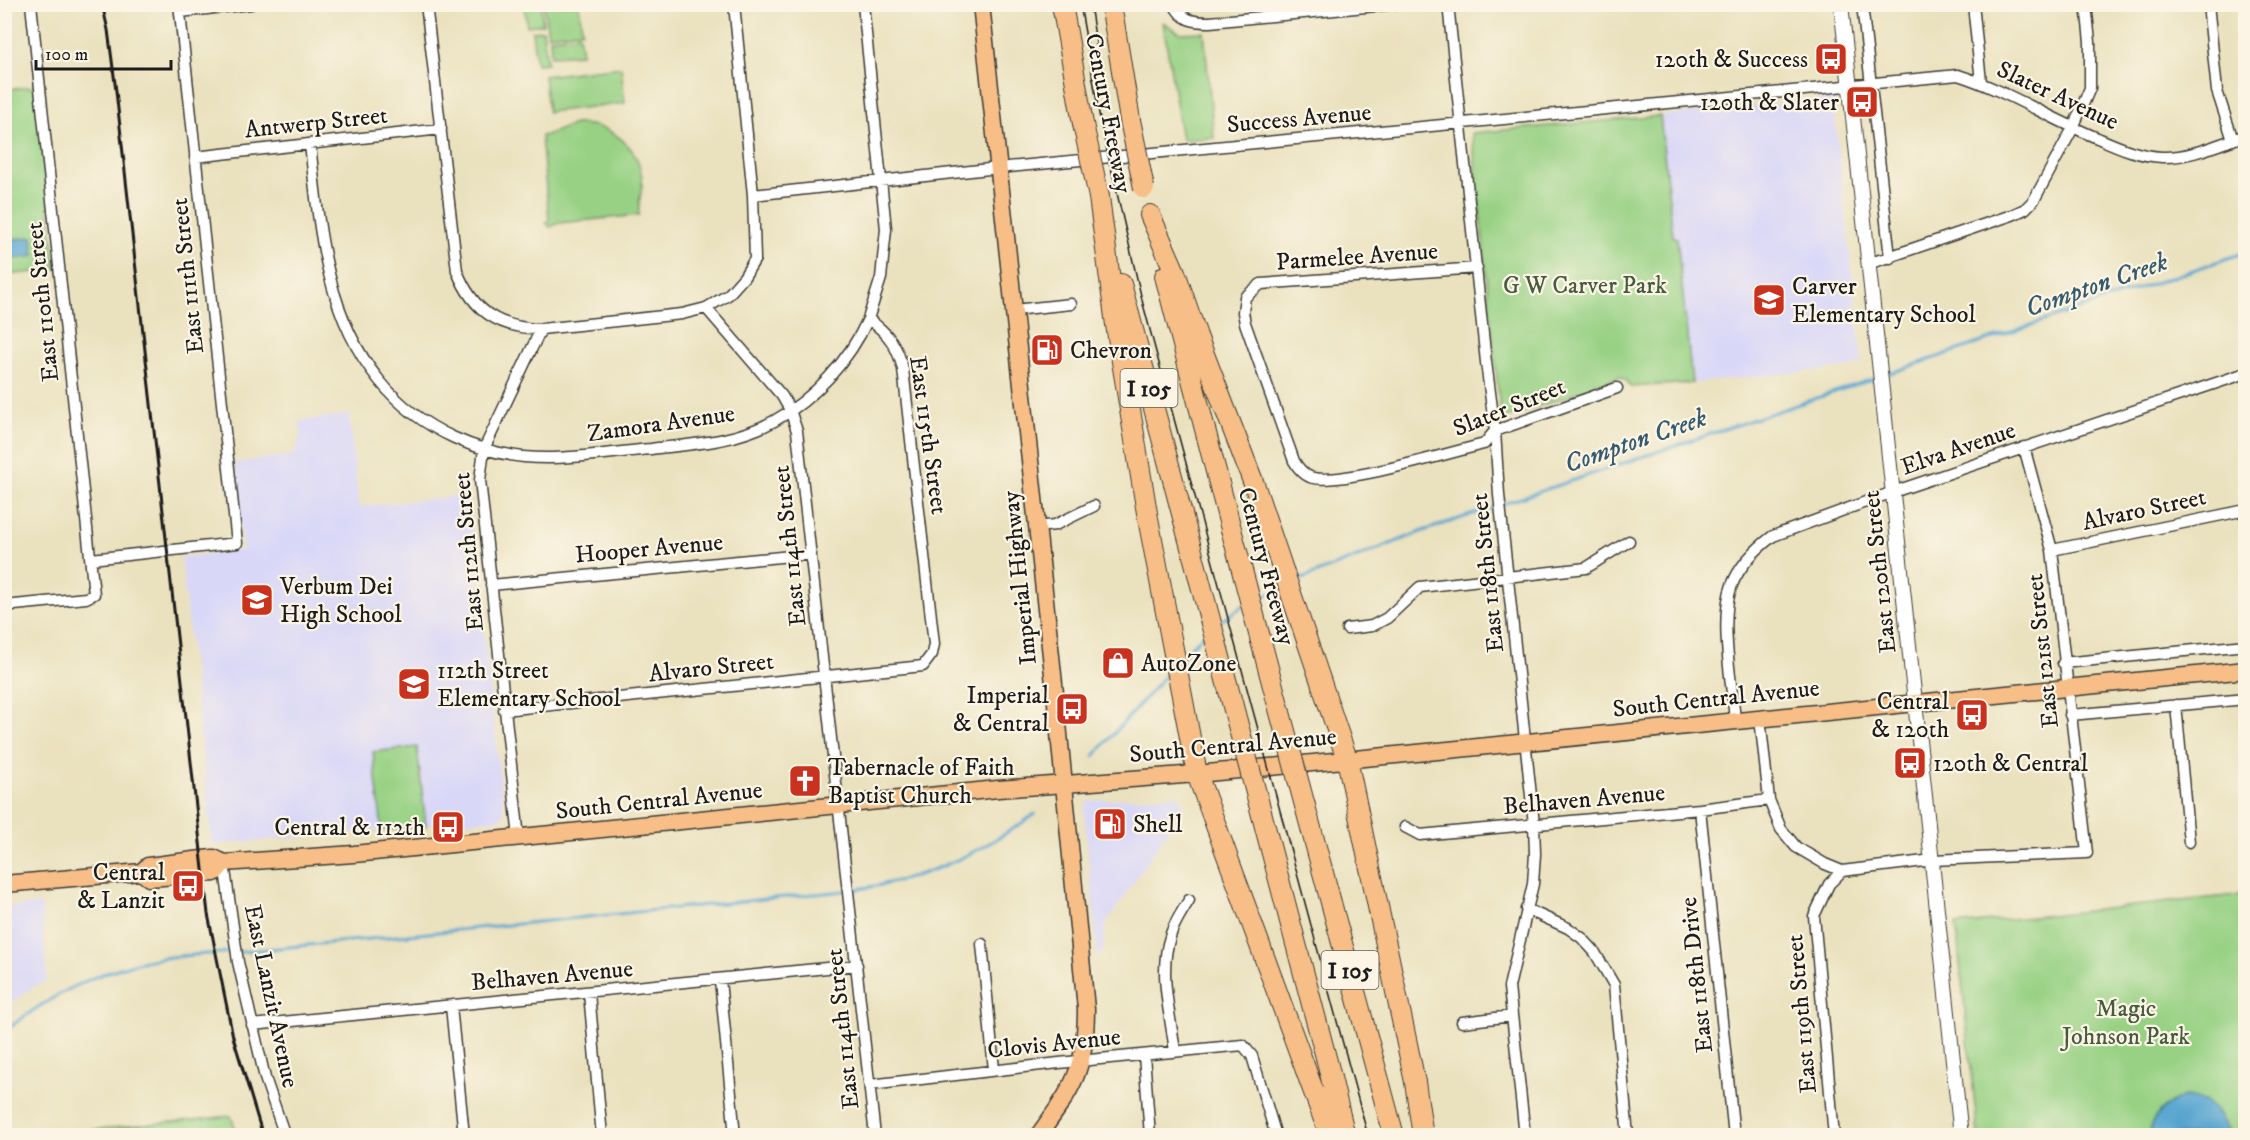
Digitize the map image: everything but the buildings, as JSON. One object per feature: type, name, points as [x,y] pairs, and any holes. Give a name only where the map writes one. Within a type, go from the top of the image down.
[{"type":"highway","name":"Century Freeway","points":[[1062,4],[1083,124],[1099,197],[1345,1136]]},
{"type":"highway","name":"Century Freeway","points":[[1112,4],[1130,120],[1150,215],[1231,529],[1394,1136]]},
{"type":"highway","points":[[1099,197],[1116,326],[1147,513],[1182,684],[1197,774],[1330,1136]]},
{"type":"highway","points":[[1150,215],[1175,272],[1254,484],[1347,759],[1412,1071],[1423,1136]]},
{"type":"main road","name":"Imperial Highway","points":[[981,4],[1086,1009],[1086,1030],[1081,1061],[1071,1088],[1038,1136]]},
{"type":"main road","name":"South Central Avenue","points":[[4,884],[141,872],[148,866],[214,858],[224,863],[519,838],[1064,784],[1197,774],[2246,670]]},
{"type":"street","name":"East 110th Street","points":[[4,606],[87,598],[94,594],[31,4]]},
{"type":"street","points":[[179,8],[250,4]]},
{"type":"street","points":[[426,4],[454,253],[458,271],[465,289],[484,311],[498,321],[511,326],[541,329],[682,314],[706,308],[728,294],[744,277],[754,259],[753,195],[734,4]]},
{"type":"street","points":[[863,4],[886,229],[885,254],[875,301],[868,320]]},
{"type":"street","points":[[1174,4],[1184,18],[1193,22],[1396,4]]},
{"type":"street","name":"East 118th Street","points":[[1448,4],[1495,431],[1499,495],[1534,824],[1533,884],[1509,987],[1525,1136]]},
{"type":"street","name":"East 120th Street","points":[[1841,4],[1961,1136]]},
{"type":"street","points":[[1862,4],[1890,258]]},
{"type":"street","points":[[1973,4],[1981,82]]},
{"type":"street","points":[[1868,264],[2012,215],[2034,200],[2073,128],[2090,88],[2090,42],[2086,4]]},
{"type":"street","points":[[2208,4],[2217,91],[2233,140]]},
{"type":"street","name":"East 111th Street","points":[[91,559],[237,543],[179,8]]},
{"type":"street","name":"Slater Avenue","points":[[1850,86],[1958,75],[1981,82],[2073,128],[2138,154],[2163,157],[2185,155],[2246,135]]},
{"type":"street","name":"Success Avenue","points":[[753,195],[998,168],[1850,86]]},
{"type":"street","name":"Antwerp Street","points":[[195,157],[441,129]]},
{"type":"street","name":"Zamora Avenue","points":[[310,144],[326,267],[339,307],[366,363],[380,382],[425,423],[439,432],[484,449],[546,458],[687,445],[738,436],[775,420],[833,373],[847,357],[868,320]]},
{"type":"street","name":"Parmelee Avenue","points":[[1309,477],[1294,461],[1245,323],[1243,312],[1245,297],[1261,284],[1477,268]]},
{"type":"street","points":[[1014,310],[1071,304]]},
{"type":"street","name":"East 114th Street","points":[[706,308],[782,396],[790,410],[797,431],[875,1136]]},
{"type":"street","name":"East 115th Street","points":[[868,320],[882,329],[892,340],[903,369],[934,644],[932,654],[923,666]]},
{"type":"street","name":"East 112th Street","points":[[519,838],[480,480],[484,449],[541,329]]},
{"type":"street","name":"Elva Avenue","points":[[1735,720],[1726,616],[1732,586],[1757,548],[1773,536],[1893,492],[2246,373]]},
{"type":"street","name":"Slater Street","points":[[1309,477],[1318,479],[1364,474],[1484,444],[1495,431],[1617,388]]},
{"type":"street","name":"East 121st Street","points":[[1933,860],[2087,854],[2063,663],[2052,550],[2024,447]]},
{"type":"street","points":[[1037,527],[1055,525],[1094,506]]},
{"type":"street","name":"Alvaro Street","points":[[2052,550],[2246,510]]},
{"type":"street","points":[[1347,629],[1372,626],[1387,618],[1420,587],[1586,568],[1629,541]]},
{"type":"street","name":"Hooper Avenue","points":[[491,585],[811,554]]},
{"type":"street","points":[[2063,663],[2246,645]]},
{"type":"street","name":"Alvaro Street","points":[[504,710],[923,666]]},
{"type":"street","points":[[2070,715],[2246,699]]},
{"type":"street","points":[[2176,705],[2189,842]]},
{"type":"street","points":[[1760,717],[1769,800],[1781,829],[1796,847],[1809,856],[1842,871],[1933,860]]},
{"type":"street","name":"Belhaven Avenue","points":[[1405,828],[1420,835],[1700,809],[1769,800]]},
{"type":"street","name":"East 118th Drive","points":[[1700,809],[1734,1136]]},
{"type":"street","name":"East Lanzit Avenue","points":[[224,863],[238,962],[265,1078],[285,1136]]},
{"type":"street","name":"East 119th Street","points":[[1834,1136],[1814,916],[1829,884],[1842,871]]},
{"type":"street","points":[[1175,1052],[1165,960],[1170,936],[1188,900]]},
{"type":"street","points":[[1526,909],[1568,928],[1581,938],[1594,951],[1614,985],[1628,1136]]},
{"type":"street","points":[[982,944],[994,1070]]},
{"type":"street","name":"Belhaven Avenue","points":[[252,1024],[856,966]]},
{"type":"street","points":[[720,980],[735,1136]]},
{"type":"street","points":[[589,993],[602,1136]]},
{"type":"street","points":[[451,1006],[464,1136]]},
{"type":"street","points":[[1462,1022],[1512,1017]]},
{"type":"street","name":"Clovis Avenue","points":[[870,1085],[1243,1045],[1252,1056],[1276,1136]]},
{"type":"street","points":[[1144,1055],[1150,1136]]},
{"type":"shaded area","name":"Carver Elementary School","points":[[1833,98],[1862,363],[1849,367],[1692,383],[1677,238],[1673,238],[1660,116]]},
{"type":"shaded area","points":[[349,414],[359,507],[468,495],[503,816],[498,819],[212,845],[181,557],[243,550],[234,463],[294,455],[301,433],[299,421]]},
{"type":"shaded area","points":[[1180,795],[1183,808],[1105,925],[1103,954],[1098,955],[1084,810],[1089,801]]},
{"type":"shaded area","points":[[41,904],[47,981],[35,986],[5,1007],[5,908]]},
{"type":"green space","points":[[524,5],[541,5],[543,24],[527,26]]},
{"type":"green space","points":[[544,5],[579,5],[582,31],[548,35]]},
{"type":"green space","points":[[1163,22],[1180,33],[1204,32],[1214,138],[1182,140]]},
{"type":"green space","points":[[543,30],[547,63],[536,64],[532,31]]},
{"type":"green space","points":[[579,35],[582,54],[551,56],[550,38]]},
{"type":"green space","points":[[621,67],[625,103],[548,112],[544,76]]},
{"type":"green space","points":[[36,86],[56,270],[5,275],[4,90]]},
{"type":"green space","name":"G W Carver Park","points":[[1660,116],[1673,237],[1677,238],[1692,383],[1630,387],[1627,381],[1620,377],[1501,420],[1472,133]]},
{"type":"green space","points":[[575,124],[588,125],[611,132],[630,148],[640,169],[642,182],[639,215],[559,223],[550,227],[546,223],[549,220],[541,136]]},
{"type":"green space","points":[[417,747],[426,826],[382,830],[373,752]]},
{"type":"green space","name":"Magic Johnson Park","points":[[2245,894],[2245,1135],[1978,1135],[1956,925]]},
{"type":"green space","points":[[231,1116],[238,1135],[41,1135]]},
{"type":"water","points":[[32,237],[34,256],[5,260],[5,240]]},
{"type":"water","points":[[2184,1097],[2212,1106],[2234,1135],[2148,1135],[2156,1116],[2171,1102]]},
{"type":"waterway","name":"Compton Creek","points":[[1885,375],[2246,252]]},
{"type":"waterway","name":"Compton Creek","points":[[1294,582],[1426,530],[1876,378]]},
{"type":"waterway","name":"Compton Creek","points":[[1258,599],[1282,588]]},
{"type":"waterway","name":"Compton Creek","points":[[1217,624],[1244,605]]},
{"type":"waterway","name":"Compton Creek","points":[[1182,656],[1205,633]]},
{"type":"waterway","name":"Compton Creek","points":[[1094,756],[1170,670]]},
{"type":"waterway","points":[[851,890],[902,880],[948,864],[992,842],[1035,814]]},
{"type":"waterway","points":[[240,952],[845,891]]},
{"type":"waterway","points":[[4,1032],[53,998],[107,972],[156,959],[233,952]]},
{"type":"tram line","points":[[1080,4],[1101,125],[1143,304],[1368,1136]]},
{"type":"tram line","points":[[1090,4],[1100,70]]},
{"type":"railway","points":[[102,4],[116,91],[208,914],[233,1037],[263,1136]]},
{"type":"place","name":"120th & Success","points":[[1831,59]]},
{"type":"place","name":"120th & Slater","points":[[1862,102]]},
{"type":"place","name":"Carver Elementary School","points":[[1769,300]]},
{"type":"place","name":"Chevron","points":[[1047,350]]},
{"type":"place","name":"Verbum Dei High School","points":[[257,600]]},
{"type":"place","name":"AutoZone","points":[[1118,663]]},
{"type":"place","name":"112th Street Elementary School","points":[[414,684]]},
{"type":"place","name":"Imperial & Central","points":[[1072,709]]},
{"type":"place","name":"Central & 120th","points":[[1972,715]]},
{"type":"place","name":"120th & Central","points":[[1910,763]]},
{"type":"place","name":"Tabernacle of Faith Baptist Church","points":[[805,781]]},
{"type":"place","name":"Shell","points":[[1110,824]]},
{"type":"place","name":"Central & 112th","points":[[448,827]]},
{"type":"place","name":"Central & Lanzit","points":[[188,886]]}]
